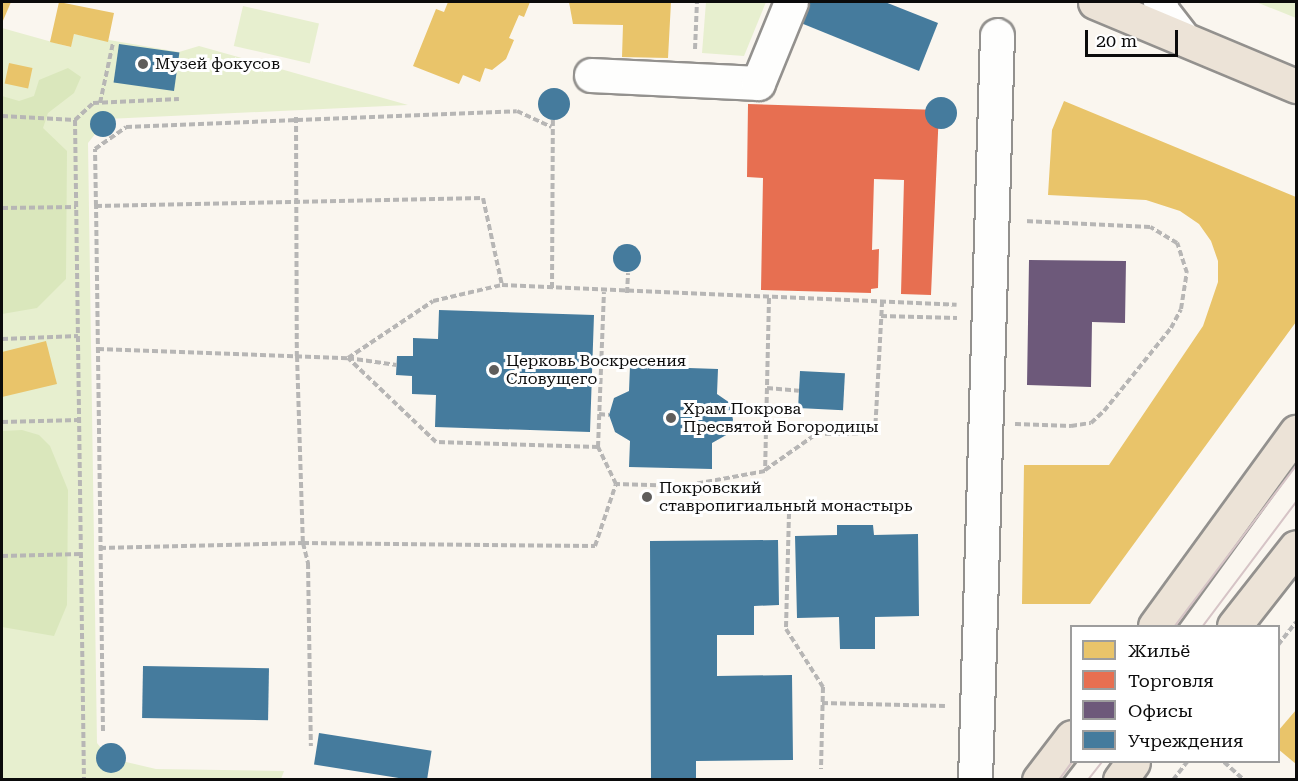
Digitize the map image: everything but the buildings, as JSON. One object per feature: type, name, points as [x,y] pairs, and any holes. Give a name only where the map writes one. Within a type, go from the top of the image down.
[{"type":"main road","points":[[1095,2],[1296,86]]},
{"type":"main road","points":[[1156,625],[1296,432]]},
{"type":"main road","points":[[1236,625],[1296,547]]},
{"type":"main road","points":[[1039,780],[1070,738]]},
{"type":"main road","points":[[1120,780],[1133,763]]},
{"type":"street","points":[[591,75],[758,82],[791,2]]},
{"type":"street","points":[[1160,2],[1161,11],[1183,38]]},
{"type":"street","points":[[975,780],[997,35]]},
{"type":"path","points":[[693,80],[697,2]]},
{"type":"path","points":[[100,103],[113,43]]},
{"type":"path","points":[[2,116],[75,120],[93,103],[179,99]]},
{"type":"path","points":[[103,731],[95,149],[126,127],[296,117],[517,111],[552,127]]},
{"type":"path","points":[[296,117],[297,356],[303,543],[308,563],[311,746]]},
{"type":"path","points":[[75,120],[84,780]]},
{"type":"path","points":[[552,288],[553,120]]},
{"type":"path","points":[[96,206],[297,204],[483,198],[502,285]]},
{"type":"path","points":[[2,208],[76,207]]},
{"type":"path","points":[[986,423],[1071,426],[1091,423],[1171,328],[1181,309],[1187,273],[1177,243],[1150,227],[990,220]]},
{"type":"path","points":[[627,293],[628,273]]},
{"type":"path","points":[[348,358],[433,301],[502,285],[627,293],[931,305]]},
{"type":"path","points":[[100,548],[303,543],[595,546],[616,484],[598,447],[604,291]]},
{"type":"path","points":[[765,471],[769,298]]},
{"type":"path","points":[[616,484],[683,486],[765,471],[816,434],[875,433],[882,302]]},
{"type":"path","points":[[881,316],[930,318]]},
{"type":"path","points":[[2,339],[78,336]]},
{"type":"path","points":[[98,349],[348,358],[396,365]]},
{"type":"path","points":[[348,358],[436,442],[598,447]]},
{"type":"path","points":[[767,388],[799,391]]},
{"type":"path","points":[[599,414],[609,415]]},
{"type":"path","points":[[2,422],[79,420]]},
{"type":"path","points":[[789,513],[786,629],[823,687],[821,769]]},
{"type":"path","points":[[2,556],[81,554]]},
{"type":"path","points":[[1280,642],[1296,622]]},
{"type":"path","points":[[822,703],[977,706]]},
{"type":"path","points":[[1173,780],[1186,763]]},
{"type":"path","points":[[1225,763],[1244,780]]},
{"type":"green space","points":[[706,2],[766,2],[744,56],[702,53]]},
{"type":"green space","points":[[1256,2],[1296,2],[1296,18]]},
{"type":"green space","points":[[243,6],[319,24],[310,63],[234,46]]},
{"type":"green space","points":[[2,28],[70,47],[74,34],[179,52],[199,46],[408,105],[107,119],[88,143],[97,743],[109,758],[156,769],[284,771],[281,779],[2,779]]},
{"type":"green space","points":[[68,68],[81,77],[74,93],[48,113],[43,128],[67,151],[66,279],[37,308],[2,314],[2,96],[19,101],[34,96],[39,80]]},
{"type":"green space","points":[[22,430],[39,435],[50,446],[68,490],[67,605],[54,636],[2,627],[2,431]]},
{"type":"tram line","points":[[1176,625],[1296,466]]},
{"type":"tram line","points":[[1204,625],[1296,502]]},
{"type":"tram line","points":[[1059,780],[1071,763]]},
{"type":"tram line","points":[[1088,780],[1101,763]]},
{"type":"place","name":"Музей фокусов","points":[[143,64]]},
{"type":"place","name":"Церковь Воскресения Словущего","points":[[494,370]]},
{"type":"place","name":"Храм Покрова Пресвятой Богородицы","points":[[671,418]]},
{"type":"place","name":"Покровский ставропигиальный монастырь","points":[[647,497]]}]
